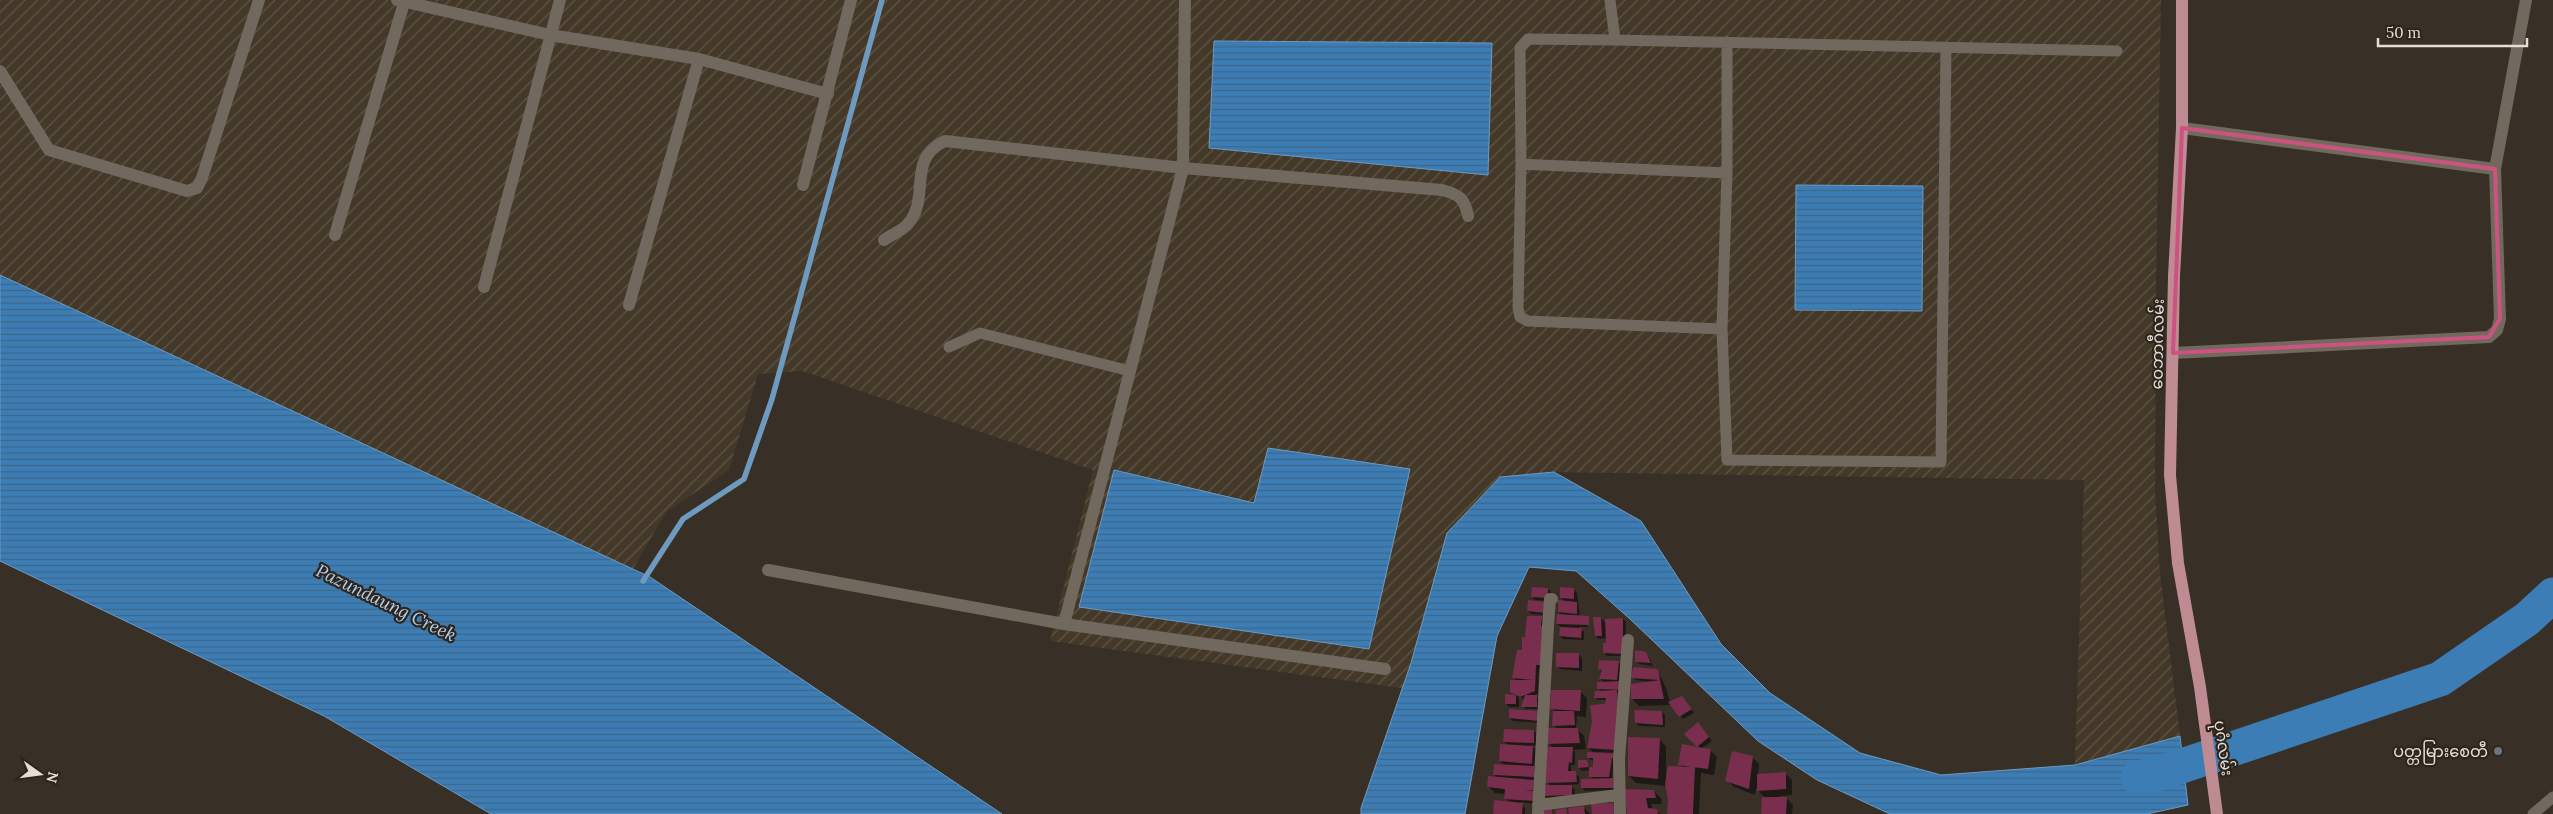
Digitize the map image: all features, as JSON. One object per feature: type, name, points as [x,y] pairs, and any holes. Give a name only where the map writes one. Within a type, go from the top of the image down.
[{"type":"main road","name":"ဝေဘာဂီလမ်း","points":[[2182,0],[2182,128],[2170,475],[2178,563],[2200,687]]},
{"type":"main road","name":"ပုဂံလမ်း","points":[[2200,687],[2217,812]]},
{"type":"street","points":[[0,71],[49,150],[187,191],[197,188],[202,178],[259,0]]},
{"type":"street","points":[[484,288],[560,0]]},
{"type":"street","points":[[803,185],[851,0]]},
{"type":"street","points":[[1064,624],[1183,168],[1185,0]]},
{"type":"street","points":[[2173,353],[2490,336],[2497,330],[2500,320],[2495,169],[2526,0]]},
{"type":"street","points":[[335,235],[401,1],[550,35],[698,59],[828,94]]},
{"type":"street","points":[[629,305],[698,59]]},
{"type":"street","points":[[2182,128],[2495,169]]},
{"type":"street","points":[[884,240],[907,225],[918,206],[924,158],[935,145],[945,141],[1183,168],[1442,190],[1456,193],[1466,203],[1468,216]]},
{"type":"street","points":[[768,570],[1064,624],[1384,668]]},
{"type":"street","points":[[1552,599],[1550,599],[1548,626],[1538,809],[1618,795]]},
{"type":"street","points":[[1620,814],[1618,795],[1628,640]]},
{"type":"lane","points":[[1610,0],[1615,40]]},
{"type":"lane","points":[[1722,329],[1528,321],[1520,317],[1518,308],[1521,164],[1520,48],[1528,39],[2117,51]]},
{"type":"lane","points":[[1727,42],[1727,173],[1722,329],[1727,460],[1941,462],[1946,47]]},
{"type":"lane","points":[[1521,164],[1727,173]]},
{"type":"lane","points":[[949,347],[980,333],[1130,371]]},
{"type":"lane","points":[[2533,814],[2553,797]]},
{"type":"highlighted area","points":[[2182,128],[2495,169],[2500,319],[2489,337],[2173,353]]},
{"type":"shaded area","points":[[0,0],[2161,0],[2156,279],[2155,491],[2160,574],[2180,736],[2075,765],[2084,480],[1554,472],[1500,477],[1411,663],[1402,688],[1050,641],[1093,470],[802,371],[758,374],[729,470],[666,512],[633,569],[0,275]]},
{"type":"water","points":[[1214,41],[1492,43],[1488,175],[1209,148]]},
{"type":"water","points":[[1796,185],[1923,186],[1922,311],[1795,310]]},
{"type":"water","name":"Pazundaung Creek","points":[[0,275],[650,577],[1002,814],[491,814],[324,716],[0,561]]},
{"type":"water","points":[[1268,448],[1410,469],[1369,649],[1079,607],[1114,470],[1254,503]]},
{"type":"water","points":[[1554,472],[1641,521],[1721,644],[1770,693],[1860,753],[1941,775],[2075,765],[2180,736],[2188,805],[2147,814],[1890,814],[1817,780],[1758,741],[1630,619],[1576,571],[1529,567],[1497,636],[1465,814],[1361,814],[1361,808],[1411,663],[1447,533],[1500,477]]},
{"type":"building","points":[[1532,587],[1548,588],[1548,598],[1531,597]]},
{"type":"building","points":[[1560,587],[1574,588],[1574,599],[1560,598]]},
{"type":"building","points":[[1528,600],[1545,602],[1544,613],[1527,611]]},
{"type":"building","points":[[1558,600],[1577,602],[1577,614],[1558,612]]},
{"type":"building","points":[[1557,614],[1589,616],[1589,625],[1556,624]]},
{"type":"building","points":[[1527,616],[1542,616],[1541,626],[1546,626],[1540,665],[1536,665],[1535,691],[1520,697],[1510,692],[1510,680],[1533,680],[1512,678],[1517,650],[1522,650],[1522,637],[1525,637]]},
{"type":"building","points":[[1593,617],[1601,617],[1602,636],[1595,636]]},
{"type":"building","points":[[1623,618],[1623,654],[1603,653],[1603,643],[1606,643],[1605,619]]},
{"type":"building","points":[[1560,627],[1582,628],[1581,638],[1559,636]]},
{"type":"building","points":[[1635,650],[1646,652],[1651,663],[1635,662]]},
{"type":"building","points":[[1556,653],[1579,653],[1579,668],[1556,667]]},
{"type":"building","points":[[1599,660],[1619,661],[1617,680],[1599,679],[1602,670],[1598,669]]},
{"type":"building","points":[[1633,667],[1658,669],[1660,680],[1631,678]]},
{"type":"building","points":[[1660,680],[1664,699],[1631,699],[1631,684]]},
{"type":"building","points":[[1622,681],[1624,690],[1597,689],[1597,682]]},
{"type":"building","points":[[1551,690],[1581,690],[1580,711],[1550,709]]},
{"type":"building","points":[[1617,690],[1619,715],[1615,750],[1587,748],[1592,722],[1590,705],[1605,704],[1606,698],[1594,698],[1595,691]]},
{"type":"building","points":[[1505,694],[1516,695],[1516,704],[1505,704]]},
{"type":"building","points":[[1525,695],[1537,695],[1537,707],[1521,707]]},
{"type":"building","points":[[1682,696],[1692,709],[1679,717],[1668,702]]},
{"type":"building","points":[[1509,709],[1539,711],[1538,721],[1509,718]]},
{"type":"building","points":[[1634,710],[1662,711],[1663,725],[1635,723]]},
{"type":"building","points":[[1553,711],[1574,711],[1575,725],[1552,726]]},
{"type":"building","points":[[1698,722],[1709,737],[1697,747],[1684,734]]},
{"type":"building","points":[[1547,728],[1578,728],[1580,743],[1547,744]]},
{"type":"building","points":[[1504,729],[1534,730],[1534,743],[1503,742]]},
{"type":"building","points":[[1628,737],[1660,738],[1658,779],[1628,776]]},
{"type":"building","points":[[1500,744],[1533,746],[1532,764],[1499,761]]},
{"type":"building","points":[[1682,744],[1711,749],[1708,769],[1678,765]]},
{"type":"building","points":[[1547,747],[1573,747],[1572,763],[1569,762],[1568,771],[1576,771],[1577,782],[1545,783]]},
{"type":"building","points":[[1732,751],[1753,756],[1749,789],[1725,781]]},
{"type":"building","points":[[1587,752],[1617,753],[1617,759],[1612,758],[1609,777],[1589,777],[1589,767],[1593,767],[1593,758],[1587,758]]},
{"type":"building","points":[[1578,760],[1587,760],[1589,767],[1578,768]]},
{"type":"building","points":[[1494,764],[1534,766],[1534,777],[1493,775]]},
{"type":"building","points":[[1668,766],[1695,767],[1693,814],[1667,814],[1668,800],[1665,784]]},
{"type":"building","points":[[1786,772],[1786,789],[1757,791],[1757,774]]},
{"type":"building","points":[[1488,776],[1534,780],[1533,790],[1525,790],[1536,791],[1535,801],[1504,799],[1505,789],[1487,787]]},
{"type":"building","points":[[1613,778],[1614,788],[1581,788],[1581,779]]},
{"type":"building","points":[[1543,785],[1572,785],[1572,795],[1544,796]]},
{"type":"building","points":[[1624,789],[1654,790],[1656,798],[1646,798],[1648,808],[1657,809],[1658,814],[1627,814]]},
{"type":"building","points":[[1762,797],[1787,797],[1786,814],[1761,814]]},
{"type":"building","points":[[1494,800],[1523,803],[1522,814],[1493,814]]},
{"type":"building","points":[[1613,803],[1614,814],[1592,814],[1591,804]]},
{"type":"building","points":[[1584,806],[1585,814],[1569,814],[1568,808]]},
{"type":"building","points":[[1552,807],[1552,814],[1543,814],[1543,808]]},
{"type":"building","points":[[1566,808],[1567,814],[1556,814],[1555,810]]},
{"type":"waterway","points":[[643,581],[683,519],[744,479],[772,399],[882,0]]},
{"type":"waterway","points":[[2138,778],[2161,773],[2440,679],[2527,619],[2553,595]]},
{"type":"place","name":"ပတ္တမြား‌စေတီ","points":[[2498,751]]}]
